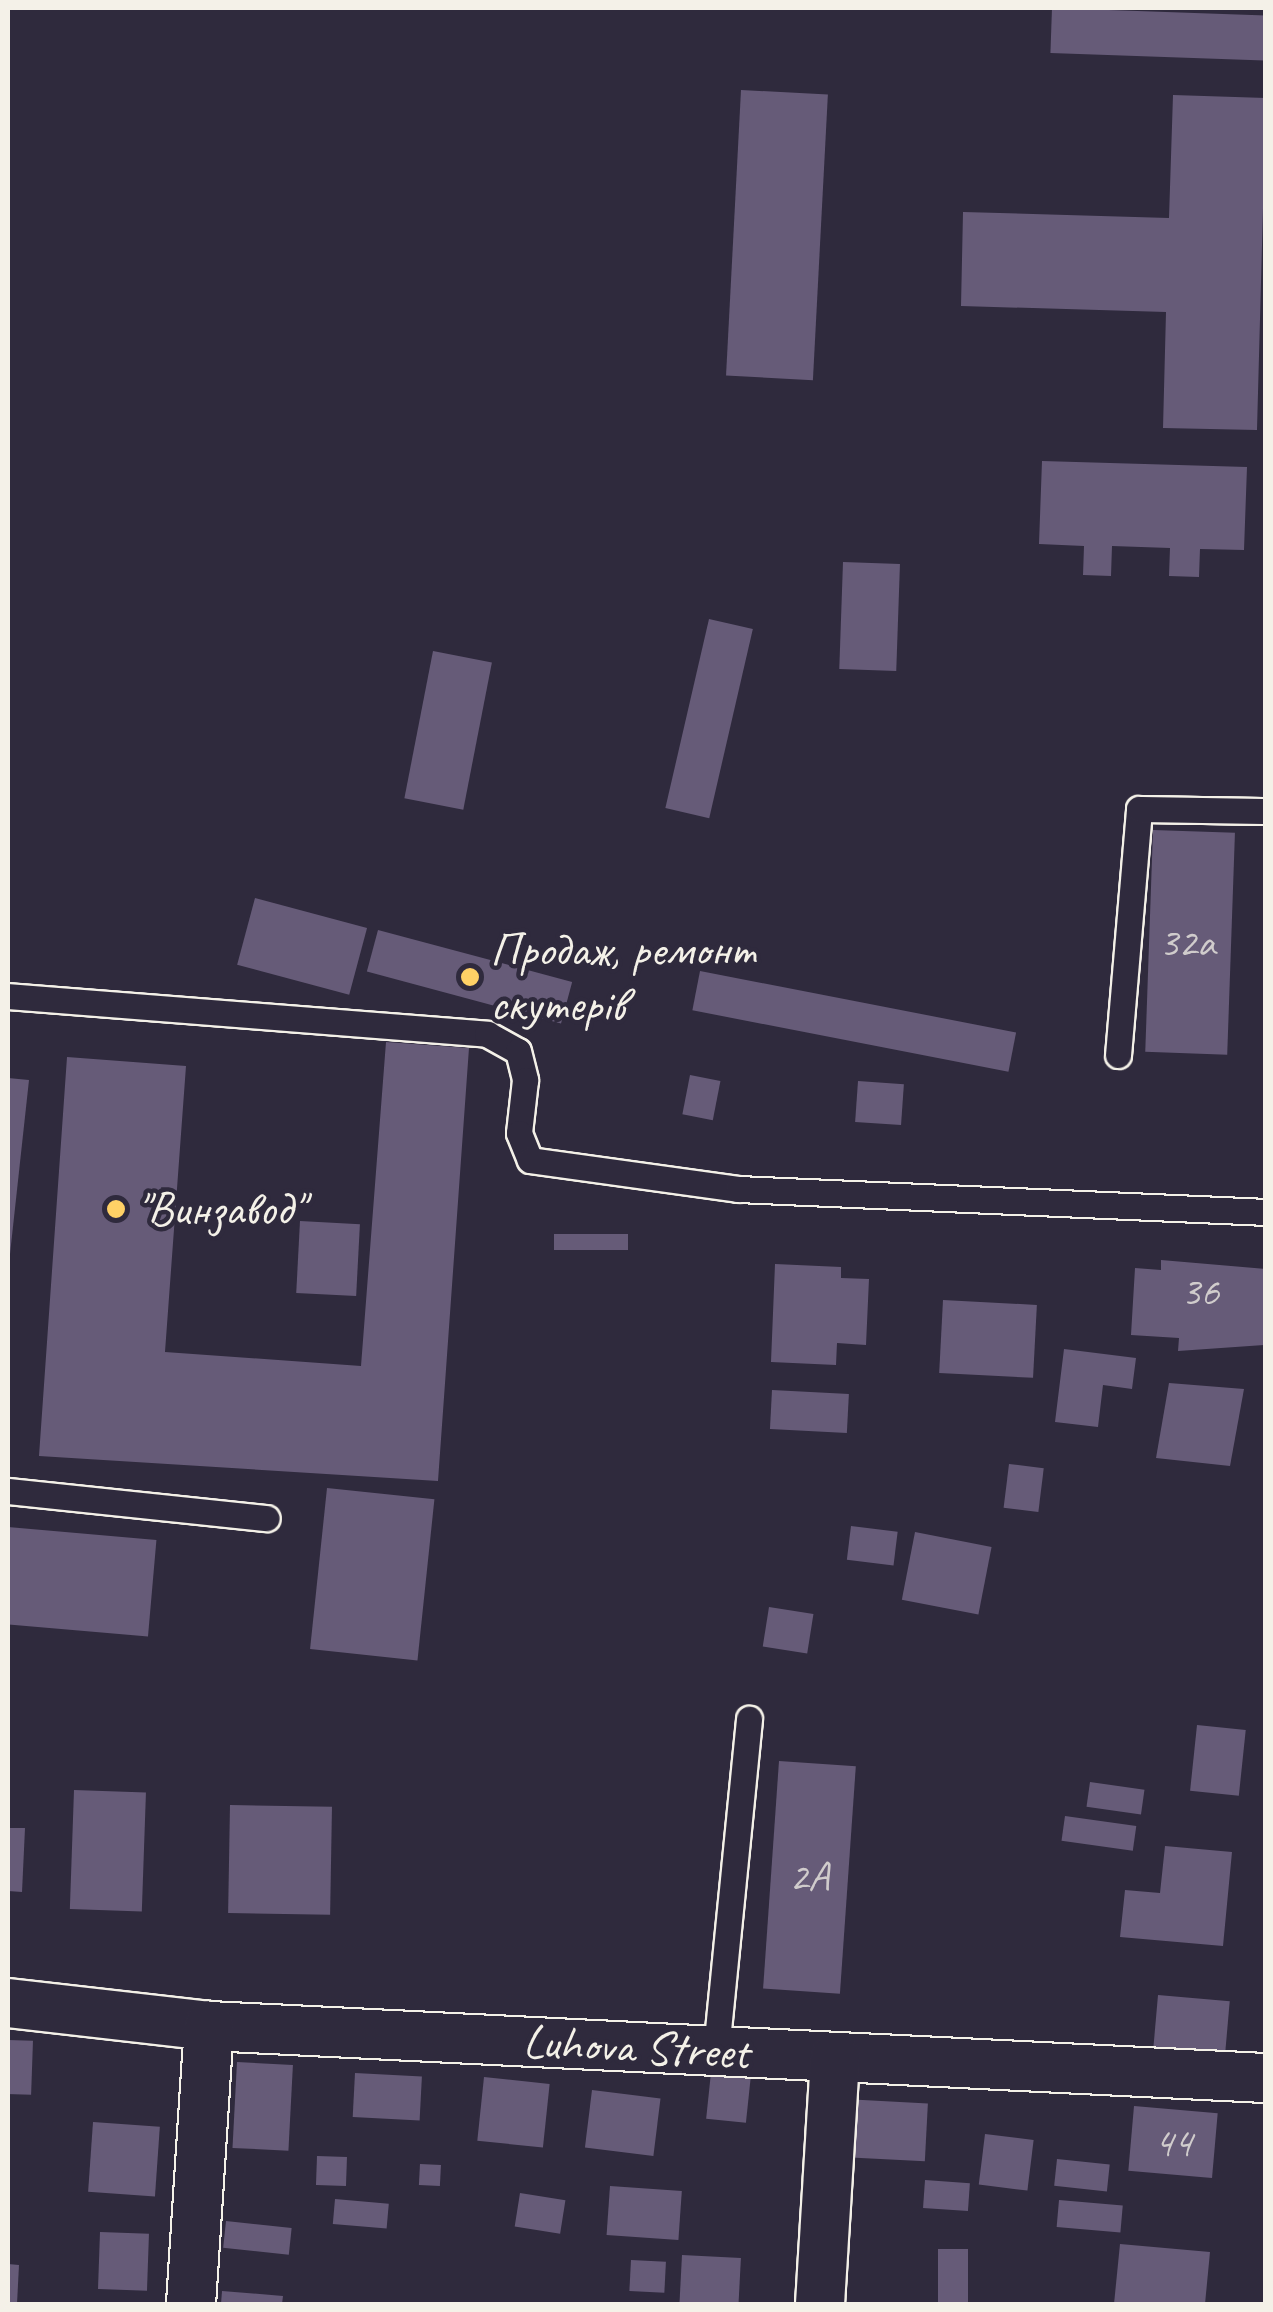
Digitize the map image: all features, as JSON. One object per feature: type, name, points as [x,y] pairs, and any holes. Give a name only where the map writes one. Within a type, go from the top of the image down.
[{"type":"street","name":"Luhova Street","points":[[8,2003],[209,2026],[1266,2078]]},
{"type":"street","points":[[191,2304],[209,2026]]},
{"type":"street","points":[[820,2304],[835,2058]]},
{"type":"lane","points":[[1118,1055],[1138,809],[1266,812]]},
{"type":"lane","points":[[8,996],[487,1034],[518,1051],[526,1080],[519,1133],[530,1160],[738,1188],[1266,1212]]},
{"type":"lane","points":[[8,1491],[268,1518]]},
{"type":"lane","points":[[716,2050],[749,1719]]},
{"type":"building","points":[[1052,8],[1266,15],[1264,60],[1050,53]]},
{"type":"building","points":[[741,90],[828,95],[813,380],[726,376]]},
{"type":"building","points":[[1173,95],[1266,98],[1257,430],[1163,428],[1166,312],[961,306],[963,212],[1169,218]]},
{"type":"building","points":[[1042,461],[1247,467],[1244,550],[1200,549],[1199,577],[1169,576],[1170,548],[1112,546],[1111,576],[1083,575],[1084,546],[1039,544]]},
{"type":"building","points":[[843,562],[900,564],[896,671],[839,669]]},
{"type":"building","points":[[709,619],[753,629],[709,818],[665,808]]},
{"type":"building","points":[[433,651],[492,662],[463,810],[404,798]]},
{"type":"building","points":[[1153,830],[1235,833],[1227,1055],[1145,1052]]},
{"type":"building","points":[[255,898],[367,928],[349,995],[237,965]]},
{"type":"building","name":"Продаж, ремонт скутерів","points":[[378,930],[572,982],[561,1024],[367,972]]},
{"type":"building","points":[[700,971],[1016,1032],[1008,1072],[692,1010]]},
{"type":"building","points":[[386,1042],[469,1048],[438,1481],[39,1456],[67,1057],[186,1066],[165,1352],[361,1366]]},
{"type":"building","points":[[690,1075],[720,1081],[713,1120],[682,1114]]},
{"type":"building","points":[[8,1078],[29,1080],[10,1254],[8,1254]]},
{"type":"building","points":[[858,1081],[904,1084],[901,1125],[855,1122]]},
{"type":"building","points":[[300,1221],[360,1224],[356,1296],[296,1293]]},
{"type":"building","points":[[554,1234],[628,1234],[628,1250],[554,1250]]},
{"type":"building","points":[[1161,1260],[1266,1269],[1264,1345],[1178,1351],[1179,1338],[1131,1335],[1135,1268],[1161,1270]]},
{"type":"building","points":[[775,1264],[841,1267],[841,1278],[869,1279],[866,1345],[837,1343],[836,1365],[771,1362]]},
{"type":"building","points":[[943,1300],[1037,1305],[1033,1378],[939,1373]]},
{"type":"building","points":[[1064,1349],[1136,1358],[1132,1389],[1103,1385],[1098,1427],[1055,1422]]},
{"type":"building","points":[[1169,1383],[1244,1389],[1230,1466],[1156,1458]]},
{"type":"building","points":[[772,1390],[849,1394],[847,1433],[770,1429]]},
{"type":"building","points":[[1009,1464],[1044,1468],[1038,1512],[1004,1508]]},
{"type":"building","points":[[327,1488],[434,1499],[417,1660],[310,1649]]},
{"type":"building","points":[[851,1526],[898,1532],[894,1565],[847,1560]]},
{"type":"building","points":[[8,1527],[156,1540],[148,1637],[8,1624]]},
{"type":"building","points":[[915,1532],[992,1547],[978,1615],[902,1600]]},
{"type":"building","points":[[769,1607],[813,1614],[807,1654],[763,1647]]},
{"type":"building","points":[[1197,1725],[1246,1730],[1239,1796],[1190,1791]]},
{"type":"building","points":[[779,1761],[856,1766],[840,1994],[763,1988]]},
{"type":"building","points":[[1090,1782],[1144,1790],[1141,1814],[1087,1807]]},
{"type":"building","points":[[74,1790],[146,1793],[142,1911],[70,1909]]},
{"type":"building","points":[[230,1805],[332,1807],[330,1915],[228,1913]]},
{"type":"building","points":[[1065,1816],[1136,1826],[1133,1851],[1062,1841]]},
{"type":"building","points":[[8,1828],[25,1828],[22,1892],[8,1891]]},
{"type":"building","points":[[1165,1846],[1232,1852],[1223,1946],[1120,1937],[1125,1890],[1160,1893]]},
{"type":"building","points":[[1158,1995],[1230,2001],[1225,2054],[1153,2048]]},
{"type":"building","points":[[8,2040],[33,2041],[31,2095],[8,2094]]},
{"type":"building","points":[[237,2062],[293,2065],[288,2151],[232,2148]]},
{"type":"building","points":[[712,2063],[752,2067],[746,2123],[706,2119]]},
{"type":"building","points":[[355,2073],[422,2077],[420,2120],[353,2117]]},
{"type":"building","points":[[484,2077],[550,2084],[543,2148],[477,2141]]},
{"type":"building","points":[[592,2090],[660,2098],[653,2156],[585,2148]]},
{"type":"building","points":[[844,2099],[928,2103],[925,2161],[841,2157]]},
{"type":"building","points":[[1134,2106],[1218,2113],[1212,2178],[1128,2171]]},
{"type":"building","points":[[93,2122],[160,2127],[155,2197],[88,2192]]},
{"type":"building","points":[[985,2134],[1034,2140],[1027,2191],[979,2185]]},
{"type":"building","points":[[317,2156],[347,2157],[346,2186],[316,2185]]},
{"type":"building","points":[[1057,2159],[1110,2165],[1107,2191],[1054,2186]]},
{"type":"building","points":[[420,2164],[441,2165],[440,2186],[419,2185]]},
{"type":"building","points":[[925,2180],[970,2183],[968,2211],[923,2208]]},
{"type":"building","points":[[610,2186],[682,2191],[678,2240],[607,2235]]},
{"type":"building","points":[[520,2193],[565,2200],[560,2234],[515,2227]]},
{"type":"building","points":[[335,2199],[389,2204],[387,2229],[333,2224]]},
{"type":"building","points":[[1059,2200],[1123,2206],[1120,2232],[1057,2227]]},
{"type":"building","points":[[226,2221],[292,2228],[289,2255],[223,2248]]},
{"type":"building","points":[[100,2232],[149,2234],[147,2291],[98,2289]]},
{"type":"building","points":[[1120,2244],[1210,2252],[1205,2304],[1114,2304]]},
{"type":"building","points":[[938,2249],[968,2249],[968,2304],[938,2304]]},
{"type":"building","points":[[682,2255],[741,2258],[739,2304],[679,2304]]},
{"type":"building","points":[[631,2260],[666,2262],[664,2293],[629,2291]]},
{"type":"building","points":[[8,2264],[19,2265],[17,2304],[8,2304]]},
{"type":"building","points":[[222,2291],[283,2296],[282,2304],[221,2304]]},
{"type":"place","name":"Продаж, ремонт скутерів","points":[[470,977]]},
{"type":"place","name":"\"Винзавод\"","points":[[116,1209]]}]
